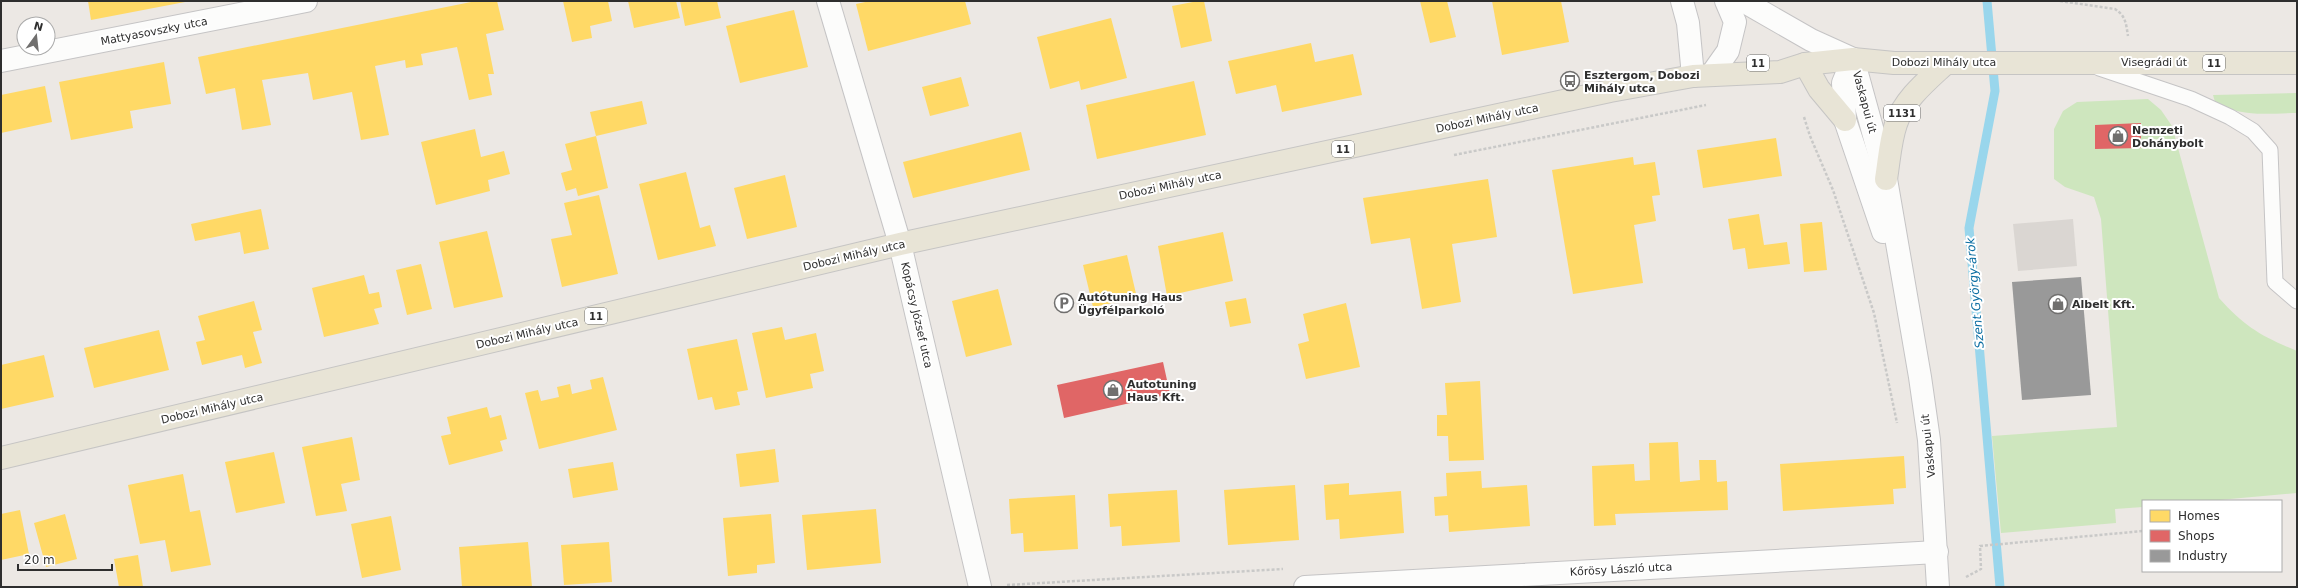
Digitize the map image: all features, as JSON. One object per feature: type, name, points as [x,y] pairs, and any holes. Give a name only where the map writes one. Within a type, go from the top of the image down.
[{"type":"main road","name":"Dobozi Mihály utca","points":[[1,458],[900,244],[1610,91],[1702,75],[1780,72],[1805,64],[1853,59],[1894,63],[2083,62]]},
{"type":"main road","name":"Visegrádi út","points":[[2083,62],[2297,63]]},
{"type":"main road","name":"1131","points":[[1886,179],[1896,124],[1909,101],[1922,85],[1946,63]]},
{"type":"main road","name":"1131","points":[[1805,64],[1819,89],[1845,120]]},
{"type":"street","name":"Mattyasovszky utca","points":[[1,61],[306,1]]},
{"type":"street","name":"Kopácsy József utca","points":[[828,1],[900,244],[980,587]]},
{"type":"street","points":[[1682,1],[1702,75],[1728,51],[1735,22],[1726,1]]},
{"type":"street","points":[[1743,1],[1811,40],[1853,59]]},
{"type":"street","name":"Vaskapui út","points":[[1853,59],[1843,83],[1845,120],[1876,210],[1906,306]]},
{"type":"street","name":"Vaskapui út","points":[[1853,59],[1886,179],[1906,306],[1920,377],[1929,440],[1938,587]]},
{"type":"street","name":"Kőrösy László utca","points":[[1305,587],[1474,582],[1937,552]]},
{"type":"lane","points":[[2083,62],[2191,99],[2230,117],[2253,131],[2270,150],[2274,282],[2297,301]]},
{"type":"path","points":[[2060,1],[2115,9],[2122,13],[2126,20],[2131,62]]},
{"type":"path","points":[[1802,110],[1810,136],[1833,190],[1874,313],[1898,428]]},
{"type":"path","points":[[1963,578],[1981,569],[1980,546],[2142,531]]},
{"type":"path","points":[[980,587],[1290,568]]},
{"type":"green space","points":[[2297,93],[2297,113],[2275,114],[2244,113],[2215,102],[2213,95]]},
{"type":"green space","points":[[2148,99],[2161,110],[2172,126],[2219,298],[2228,308],[2254,330],[2297,351],[2297,493],[2219,500],[2142,500],[2142,507],[2115,509],[2116,523],[2001,533],[1992,436],[2117,427],[2101,219],[2094,197],[2065,187],[2054,179],[2054,129],[2063,111],[2077,102]]},
{"type":"shaded area","points":[[2073,219],[2077,266],[2018,271],[2013,224]]},
{"type":"building: Homes","points":[[88,1],[185,1],[185,2],[91,20]]},
{"type":"building: Homes","points":[[476,1],[497,1],[504,30],[486,34],[494,74],[488,74],[492,95],[469,100],[457,47],[421,54],[423,65],[406,68],[405,60],[375,66],[389,135],[361,140],[352,92],[313,100],[308,73],[262,80],[271,125],[242,130],[235,88],[206,94],[198,57]]},
{"type":"building: Homes","points":[[563,1],[608,1],[612,21],[590,26],[592,38],[572,42]]},
{"type":"building: Homes","points":[[628,1],[676,1],[680,18],[634,28]]},
{"type":"building: Homes","points":[[680,1],[717,1],[721,18],[685,26]]},
{"type":"building: Homes","points":[[870,1],[965,1],[971,24],[868,51],[856,4]]},
{"type":"building: Homes","points":[[1204,1],[1212,41],[1181,48],[1172,6]]},
{"type":"building: Homes","points":[[1420,1],[1447,1],[1456,37],[1430,43]]},
{"type":"building: Homes","points":[[1492,1],[1561,1],[1569,42],[1502,55]]},
{"type":"building: Homes","points":[[794,10],[808,67],[740,83],[726,26]]},
{"type":"building: Homes","points":[[1111,18],[1127,78],[1081,90],[1079,81],[1050,89],[1037,37]]},
{"type":"building: Homes","points":[[1311,43],[1315,62],[1353,54],[1362,95],[1282,112],[1276,85],[1236,94],[1228,61]]},
{"type":"building: Homes","points":[[164,62],[171,104],[130,111],[133,128],[71,140],[59,82]]},
{"type":"building: Homes","points":[[961,77],[969,106],[930,116],[922,87]]},
{"type":"building: Homes","points":[[1194,81],[1206,135],[1097,159],[1086,105]]},
{"type":"building: Homes","points":[[45,86],[52,122],[1,133],[1,95]]},
{"type":"building: Homes","points":[[642,101],[647,124],[596,136],[590,112]]},
{"type":"building: Homes","points":[[475,129],[481,157],[504,151],[510,174],[488,180],[490,191],[436,205],[421,142]]},
{"type":"building: Homes","points":[[1021,132],[1030,170],[913,198],[903,162]]},
{"type":"building: Homes","points":[[596,136],[608,188],[578,196],[576,188],[566,191],[561,173],[572,170],[565,144]]},
{"type":"building: Homes","points":[[1776,138],[1782,176],[1703,188],[1697,150]]},
{"type":"building: Homes","points":[[1633,157],[1634,165],[1655,162],[1660,195],[1652,196],[1656,221],[1634,225],[1643,283],[1573,294],[1552,170]]},
{"type":"building: Homes","points":[[686,172],[700,228],[710,225],[716,246],[658,260],[639,184]]},
{"type":"building: Homes","points":[[785,175],[797,227],[747,239],[734,188]]},
{"type":"building: Homes","points":[[1488,179],[1497,237],[1452,244],[1461,302],[1422,309],[1410,238],[1371,244],[1363,198]]},
{"type":"building: Homes","points":[[599,195],[618,274],[562,287],[551,239],[572,235],[564,203]]},
{"type":"building: Homes","points":[[261,209],[269,249],[244,254],[240,232],[195,241],[191,224]]},
{"type":"building: Homes","points":[[1759,214],[1764,245],[1787,242],[1790,264],[1748,269],[1745,248],[1733,250],[1728,219]]},
{"type":"building: Homes","points":[[1822,222],[1827,270],[1804,272],[1800,224]]},
{"type":"building: Homes","points":[[487,231],[503,297],[454,308],[439,242]]},
{"type":"building: Homes","points":[[1223,232],[1233,281],[1167,296],[1158,246]]},
{"type":"building: Homes","points":[[1127,255],[1137,298],[1093,307],[1083,265]]},
{"type":"building: Homes","points":[[421,264],[432,309],[407,315],[396,270]]},
{"type":"building: Homes","points":[[364,275],[369,294],[379,292],[382,307],[374,309],[379,324],[324,337],[312,288]]},
{"type":"building: Homes","points":[[998,289],[1012,345],[966,357],[952,301]]},
{"type":"building: Homes","points":[[1246,298],[1251,323],[1230,327],[1225,302]]},
{"type":"building: Homes","points":[[254,301],[262,330],[253,332],[262,363],[245,368],[242,355],[202,365],[196,342],[205,340],[198,316]]},
{"type":"building: Homes","points":[[1346,303],[1360,367],[1306,379],[1298,344],[1309,341],[1303,314]]},
{"type":"building: Homes","points":[[782,327],[785,340],[816,333],[824,371],[810,374],[813,388],[766,398],[752,333]]},
{"type":"building: Homes","points":[[159,330],[169,370],[94,388],[84,348]]},
{"type":"building: Homes","points":[[737,339],[748,390],[737,392],[740,405],[715,410],[712,397],[698,400],[687,349]]},
{"type":"building: Homes","points":[[44,355],[54,397],[1,409],[1,365]]},
{"type":"building: Homes","points":[[603,377],[617,430],[539,449],[525,393],[538,390],[541,401],[559,397],[557,387],[570,384],[572,394],[592,389],[590,380]]},
{"type":"building: Homes","points":[[1480,381],[1484,460],[1449,461],[1448,436],[1437,436],[1437,415],[1447,415],[1445,383]]},
{"type":"building: Homes","points":[[487,407],[490,418],[501,415],[507,439],[500,441],[503,451],[449,465],[441,436],[451,434],[447,417]]},
{"type":"building: Homes","points":[[352,437],[360,480],[341,484],[347,511],[316,516],[302,447]]},
{"type":"building: Homes","points":[[1678,442],[1680,482],[1700,480],[1699,460],[1716,460],[1717,482],[1727,481],[1728,510],[1615,514],[1616,525],[1594,526],[1592,466],[1634,464],[1635,481],[1650,480],[1649,443]]},
{"type":"building: Homes","points":[[775,449],[779,482],[740,487],[736,454]]},
{"type":"building: Homes","points":[[274,452],[285,503],[236,513],[225,462]]},
{"type":"building: Homes","points":[[1904,456],[1906,488],[1893,489],[1894,504],[1783,511],[1780,464]]},
{"type":"building: Homes","points":[[613,462],[618,490],[573,498],[568,469]]},
{"type":"building: Homes","points":[[1481,471],[1482,488],[1527,485],[1530,526],[1449,532],[1448,515],[1435,516],[1434,497],[1447,496],[1446,473]]},
{"type":"building: Homes","points":[[183,474],[190,512],[200,510],[211,565],[171,572],[165,540],[140,544],[128,485]]},
{"type":"building: Homes","points":[[1349,483],[1349,495],[1401,491],[1404,533],[1340,539],[1339,519],[1326,520],[1324,485]]},
{"type":"building: Homes","points":[[1295,485],[1299,540],[1228,545],[1224,490]]},
{"type":"building: Homes","points":[[1177,490],[1180,542],[1122,546],[1121,526],[1110,527],[1108,494]]},
{"type":"building: Homes","points":[[1075,495],[1078,549],[1024,552],[1023,533],[1011,534],[1009,499]]},
{"type":"building: Homes","points":[[876,509],[881,563],[807,570],[802,515]]},
{"type":"building: Homes","points":[[20,510],[29,554],[1,560],[1,514]]},
{"type":"building: Homes","points":[[65,514],[77,559],[46,567],[34,523]]},
{"type":"building: Homes","points":[[771,514],[775,563],[757,565],[757,573],[728,576],[723,518]]},
{"type":"building: Homes","points":[[391,516],[401,570],[362,578],[351,524]]},
{"type":"building: Homes","points":[[528,542],[532,587],[462,587],[459,547]]},
{"type":"building: Homes","points":[[609,542],[612,582],[564,585],[561,545]]},
{"type":"building: Homes","points":[[138,555],[143,587],[119,587],[114,559]]},
{"type":"building: Shops","name":"Nemzeti Dohánybolt","points":[[2141,123],[2141,148],[2095,149],[2095,125]]},
{"type":"building: Shops","name":"Autotuning Haus Kft.","points":[[1163,362],[1170,394],[1064,418],[1057,385]]},
{"type":"building: Industry","points":[[2081,277],[2091,395],[2022,400],[2012,282]]},
{"type":"waterway","name":"Szent György-árok","points":[[1987,1],[1995,91],[1969,228],[2000,587]]},
{"type":"place","name":"Esztergom, Dobozi Mihály utca","points":[[1570,81]]},
{"type":"place","name":"Nemzeti Dohánybolt","points":[[2118,136]]},
{"type":"place","name":"Autótuning Haus Ügyfélparkoló","points":[[1064,303]]},
{"type":"place","name":"Albelt Kft.","points":[[2058,304]]},
{"type":"place","name":"Autotuning Haus Kft.","points":[[1113,390]]}]
